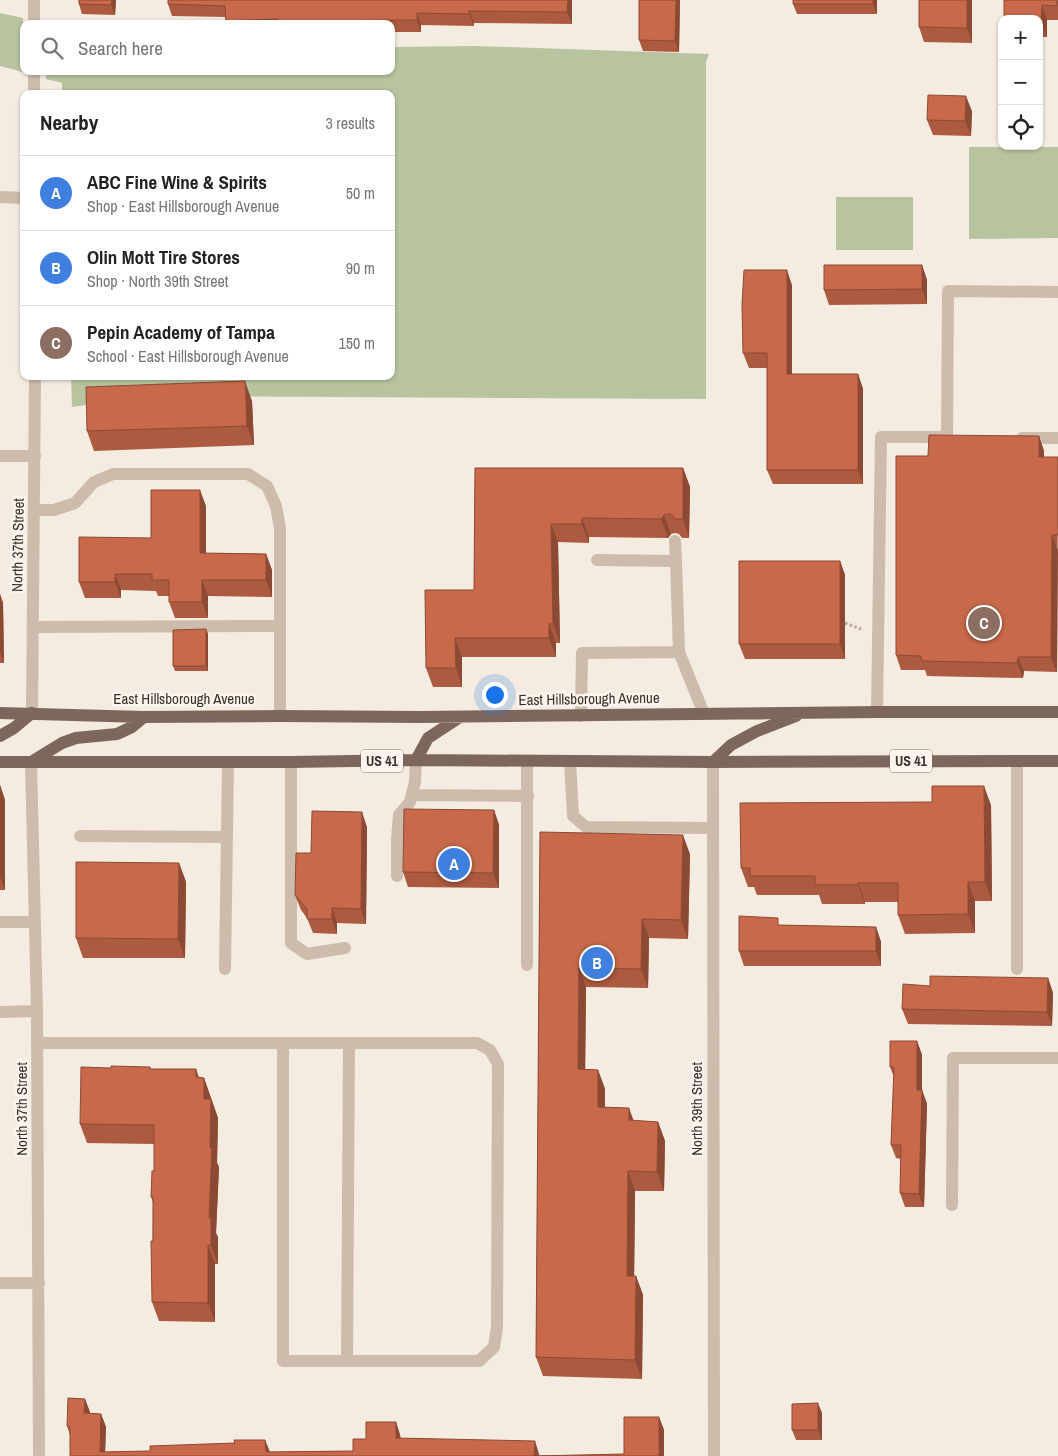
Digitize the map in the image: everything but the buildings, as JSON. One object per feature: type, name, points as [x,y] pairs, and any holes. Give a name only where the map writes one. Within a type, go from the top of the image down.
[{"type":"main road","name":"East Hillsborough Avenue","points":[[0,713],[144,717],[460,717],[877,712],[1058,712]]},
{"type":"main road","points":[[0,736],[14,728],[32,713]]},
{"type":"main road","points":[[713,762],[731,745],[757,731],[805,713]]},
{"type":"main road","points":[[31,762],[62,743],[76,738],[117,734],[132,727],[144,717]]},
{"type":"main road","points":[[416,760],[428,738],[460,717]]},
{"type":"main road","name":"US 41","points":[[0,762],[416,760],[713,762],[1058,761]]},
{"type":"street","points":[[34,0],[34,20]]},
{"type":"street","points":[[34,75],[34,90]]},
{"type":"street","points":[[0,197],[20,198]]},
{"type":"street","points":[[877,712],[881,437],[952,437],[948,291],[1058,292]]},
{"type":"street","name":"North 37th Street","points":[[32,713],[35,380]]},
{"type":"street","points":[[1013,438],[1058,438]]},
{"type":"street","points":[[0,456],[35,456]]},
{"type":"street","points":[[35,510],[54,510],[75,504],[94,482],[113,474],[248,474],[267,486],[276,506],[280,528],[280,716]]},
{"type":"street","points":[[676,541],[679,652],[704,714]]},
{"type":"street","points":[[597,560],[676,561]]},
{"type":"street","points":[[33,627],[280,626]]},
{"type":"street","points":[[581,716],[582,653],[679,652]]},
{"type":"street","points":[[397,876],[396,839],[399,815],[410,802],[415,782],[416,760]]},
{"type":"street","points":[[527,761],[527,965]]},
{"type":"street","points":[[570,761],[573,816],[586,827],[713,828]]},
{"type":"street","points":[[1017,761],[1017,969]]},
{"type":"street","name":"North 37th Street","points":[[31,762],[38,1043],[39,1456]]},
{"type":"street","points":[[225,969],[228,762]]},
{"type":"street","points":[[291,762],[291,943],[307,954],[345,948]]},
{"type":"street","name":"North 39th Street","points":[[713,762],[714,1456]]},
{"type":"street","points":[[412,795],[528,796]]},
{"type":"street","points":[[80,836],[227,837]]},
{"type":"street","points":[[0,922],[35,922]]},
{"type":"street","points":[[0,1012],[37,1011]]},
{"type":"street","points":[[38,1043],[283,1043],[349,1043],[477,1043],[490,1050],[498,1064],[497,1328],[494,1347],[479,1360],[283,1360],[283,1043]]},
{"type":"street","points":[[347,1361],[349,1043]]},
{"type":"street","points":[[952,1206],[953,1058],[1058,1058]]},
{"type":"street","points":[[0,1283],[39,1283]]},
{"type":"green space","points":[[0,13],[23,18],[23,20],[20,20],[20,71],[0,66]]},
{"type":"green space","points":[[477,46],[709,54],[706,62],[706,399],[148,396],[72,407],[71,380],[395,380],[395,90],[62,90],[62,83],[46,79],[46,75],[395,75],[395,47]]},
{"type":"green space","points":[[969,147],[998,147],[998,150],[1043,150],[1043,147],[1058,147],[1058,238],[969,239]]},
{"type":"green space","points":[[836,197],[913,197],[913,250],[836,250]]},
{"type":"place","name":"Pepin Academy of Tampa","points":[[984,623]]},
{"type":"place","name":"ABC Fine Wine & Spirits","points":[[454,864]]},
{"type":"place","name":"Olin Mott Tire Stores","points":[[597,963]]}]
